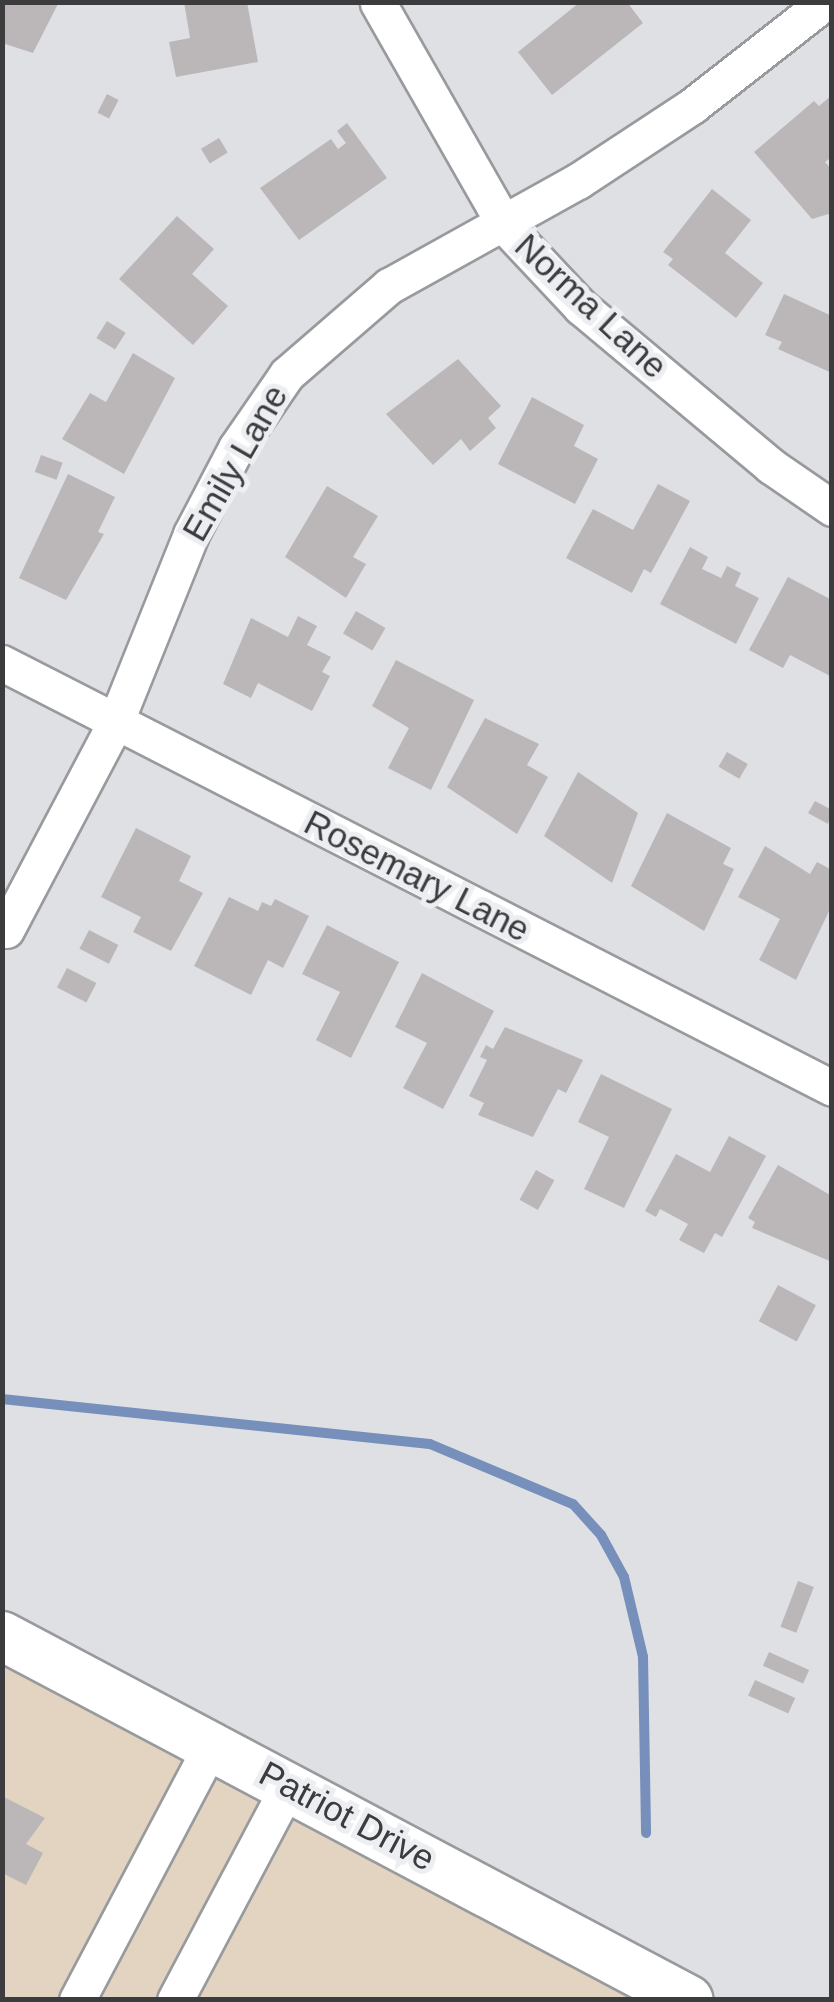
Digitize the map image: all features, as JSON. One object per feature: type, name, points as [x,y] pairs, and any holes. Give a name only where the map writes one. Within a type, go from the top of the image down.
[{"type":"street","name":"Emily Lane","points":[[6,930],[116,722],[191,534],[236,448],[287,374],[389,286],[505,226],[692,106],[825,2]]},
{"type":"street","name":"Norma Lane","points":[[378,3],[505,226],[581,307],[771,466],[832,508]]},
{"type":"street","name":"Rosemary Lane","points":[[2,663],[832,1088]]},
{"type":"street","name":"Patriot Drive","points":[[2,1636],[689,2000]]},
{"type":"street","points":[[78,2000],[212,1744]]},
{"type":"street","points":[[175,2000],[289,1785]]},
{"type":"shaded area","points":[[2,1664],[435,1893],[641,1999],[3,1999]]},
{"type":"building","points":[[2,2],[59,2],[33,53],[2,43]]},
{"type":"building","points":[[184,2],[247,2],[258,62],[176,77],[169,42],[190,38]]},
{"type":"building","points":[[580,2],[627,2],[643,23],[552,95],[518,52]]},
{"type":"building","points":[[107,94],[119,100],[109,119],[97,113]]},
{"type":"building","points":[[832,95],[832,157],[825,162],[832,170],[832,213],[812,219],[754,152],[814,101],[819,106]]},
{"type":"building","points":[[347,123],[387,178],[299,240],[260,188],[331,139],[338,149],[346,143],[337,131]]},
{"type":"building","points":[[219,138],[228,153],[210,163],[201,149]]},
{"type":"building","points":[[712,189],[751,220],[725,253],[763,283],[736,318],[668,265],[673,259],[663,252]]},
{"type":"building","points":[[177,216],[214,249],[192,274],[228,306],[193,345],[119,279]]},
{"type":"building","points":[[784,294],[832,316],[832,373],[778,349],[782,342],[765,335]]},
{"type":"building","points":[[107,321],[126,333],[115,350],[96,338]]},
{"type":"building","points":[[133,353],[175,378],[124,474],[62,439],[90,393],[106,402]]},
{"type":"building","points":[[458,359],[501,406],[488,418],[496,428],[470,451],[461,439],[433,465],[386,414]]},
{"type":"building","points":[[532,397],[584,425],[574,446],[598,459],[575,504],[498,464]]},
{"type":"building","points":[[41,455],[63,463],[56,480],[35,472]]},
{"type":"building","points":[[68,474],[115,497],[98,532],[104,534],[66,600],[19,578]]},
{"type":"building","points":[[658,484],[690,501],[651,573],[644,569],[632,593],[566,558],[593,509],[633,530]]},
{"type":"building","points":[[327,486],[378,516],[353,557],[366,564],[346,598],[285,557]]},
{"type":"building","points":[[690,547],[708,557],[702,569],[721,578],[727,566],[741,573],[735,586],[759,598],[736,644],[660,604]]},
{"type":"building","points":[[788,577],[832,600],[832,677],[790,655],[783,668],[749,650]]},
{"type":"building","points":[[356,611],[385,628],[372,651],[343,634]]},
{"type":"building","points":[[298,616],[317,626],[307,645],[331,657],[322,672],[330,676],[312,711],[258,683],[251,698],[223,684],[251,618],[288,637]]},
{"type":"building","points":[[396,660],[474,700],[431,790],[388,768],[409,728],[372,706]]},
{"type":"building","points":[[485,718],[539,744],[527,765],[548,777],[517,834],[447,787]]},
{"type":"building","points":[[727,752],[748,764],[739,779],[718,767]]},
{"type":"building","points":[[578,772],[638,813],[612,883],[544,836]]},
{"type":"building","points":[[815,801],[832,810],[828,824],[808,813]]},
{"type":"building","points":[[667,813],[731,848],[723,864],[734,869],[704,931],[631,886]]},
{"type":"building","points":[[136,828],[191,856],[179,881],[203,893],[171,951],[133,932],[141,917],[101,897]]},
{"type":"building","points":[[765,846],[810,874],[817,862],[832,870],[832,905],[796,980],[759,960],[780,919],[738,897]]},
{"type":"building","points":[[229,897],[258,911],[262,902],[271,906],[275,899],[309,916],[283,968],[268,960],[251,995],[194,966]]},
{"type":"building","points":[[327,925],[399,962],[351,1058],[316,1040],[340,992],[302,974]]},
{"type":"building","points":[[89,930],[118,945],[109,964],[79,949]]},
{"type":"building","points":[[67,968],[96,983],[86,1003],[57,988]]},
{"type":"building","points":[[422,973],[494,1011],[443,1109],[403,1088],[427,1043],[395,1027]]},
{"type":"building","points":[[505,1027],[583,1060],[566,1093],[558,1089],[533,1137],[478,1115],[484,1103],[469,1096],[487,1060],[480,1057],[486,1045],[493,1049]]},
{"type":"building","points":[[601,1074],[672,1109],[624,1208],[584,1189],[609,1137],[578,1122]]},
{"type":"building","points":[[729,1136],[766,1156],[722,1237],[715,1233],[704,1253],[679,1240],[688,1224],[660,1209],[656,1217],[645,1211],[676,1154],[710,1172]]},
{"type":"building","points":[[778,1165],[832,1196],[832,1262],[752,1228],[755,1222],[748,1218]]},
{"type":"building","points":[[536,1170],[554,1180],[538,1210],[520,1200]]},
{"type":"building","points":[[778,1285],[816,1305],[797,1341],[759,1321]]},
{"type":"building","points":[[798,1581],[814,1587],[796,1633],[780,1627]]},
{"type":"building","points":[[769,1652],[809,1670],[803,1684],[763,1666]]},
{"type":"building","points":[[755,1680],[795,1698],[788,1713],[748,1696]]},
{"type":"building","points":[[2,1796],[45,1818],[26,1844],[43,1853],[26,1885],[2,1873]]},
{"type":"waterway","points":[[2,1399],[430,1444],[573,1504],[601,1535],[624,1577],[643,1657],[646,1833]]}]
